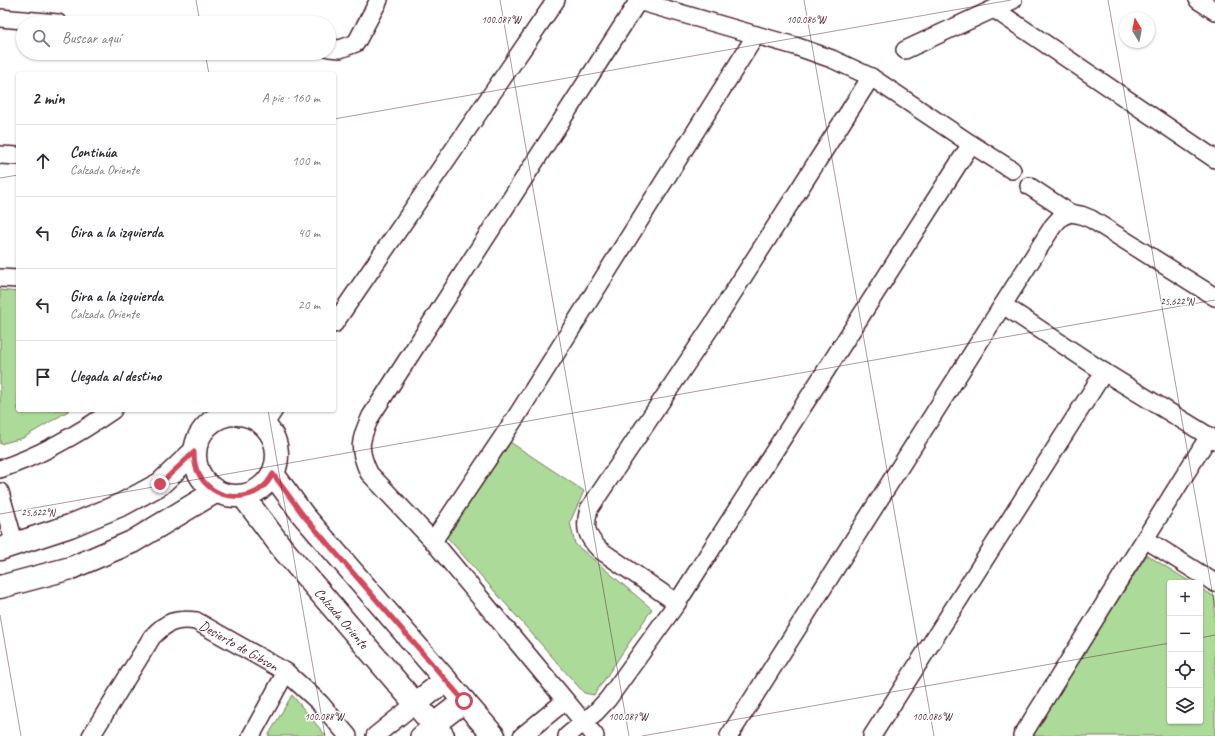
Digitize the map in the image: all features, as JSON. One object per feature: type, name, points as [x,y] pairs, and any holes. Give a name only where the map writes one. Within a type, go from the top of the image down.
[{"type":"street","points":[[336,49],[340,49],[356,43],[379,0]]},
{"type":"street","points":[[336,321],[556,0]]},
{"type":"street","points":[[595,736],[564,701],[433,541],[369,473],[360,448],[364,432],[371,416],[639,0],[795,46],[832,59],[871,77],[1012,170]]},
{"type":"street","points":[[905,50],[1013,0]]},
{"type":"street","points":[[1198,0],[1215,11]]},
{"type":"street","points":[[994,9],[1215,159]]},
{"type":"street","points":[[0,18],[16,19]]},
{"type":"street","points":[[433,541],[516,417],[756,35]]},
{"type":"street","points":[[677,603],[600,550],[592,541],[587,532],[586,520],[589,509],[713,324],[871,77]]},
{"type":"street","points":[[567,736],[596,712],[618,686],[677,603],[971,144]]},
{"type":"street","points":[[0,155],[16,156]]},
{"type":"street","points":[[1029,186],[1070,213],[1081,214],[1091,219],[1215,297]]},
{"type":"street","points":[[729,736],[1053,226],[1061,217],[1070,213]]},
{"type":"street","points":[[0,278],[16,279]]},
{"type":"street","points":[[1003,305],[1104,372],[1212,438],[1145,539],[1022,736]]},
{"type":"street","points":[[872,736],[1104,372]]},
{"type":"street","points":[[0,469],[26,460],[63,442],[110,412]]},
{"type":"street","points":[[240,414],[253,418],[269,417],[272,435],[277,448],[277,461],[273,474],[266,484],[256,492],[243,496],[229,496],[215,492],[206,485],[199,475],[195,464],[194,452],[197,439],[204,428],[214,420],[227,415],[240,414]]},
{"type":"street","points":[[0,492],[7,547],[70,526],[123,504],[160,484],[194,452]]},
{"type":"street","points":[[273,474],[303,515],[494,736]]},
{"type":"street","points":[[0,587],[71,568],[132,542],[215,492]]},
{"type":"street","name":"Calzada Oriente","points":[[243,496],[282,548],[416,704],[432,732]]},
{"type":"street","points":[[1145,539],[1215,583]]},
{"type":"street","name":"Desierto de Gibson","points":[[91,736],[152,637],[161,628],[171,622],[185,620],[196,622],[286,672],[320,703],[348,736]]},
{"type":"street","points":[[251,736],[286,672]]},
{"type":"street","points":[[374,736],[446,680]]},
{"type":"street","points":[[432,732],[464,701]]},
{"type":"street","points":[[522,736],[564,701]]},
{"type":"green space","points":[[0,290],[16,292],[16,412],[67,412],[23,438],[0,444]]},
{"type":"green space","points":[[510,442],[584,491],[570,522],[575,544],[652,609],[594,695],[584,693],[446,536]]},
{"type":"green space","points":[[1147,555],[1187,580],[1167,580],[1167,724],[1203,724],[1203,590],[1215,597],[1215,736],[1031,736]]},
{"type":"green space","points":[[292,695],[326,736],[268,736]]},
{"type":"route","points":[[160,484],[194,452],[195,464],[199,475],[206,485],[215,492],[229,496],[243,496],[256,492],[266,484],[273,474],[303,515],[464,701]]}]
